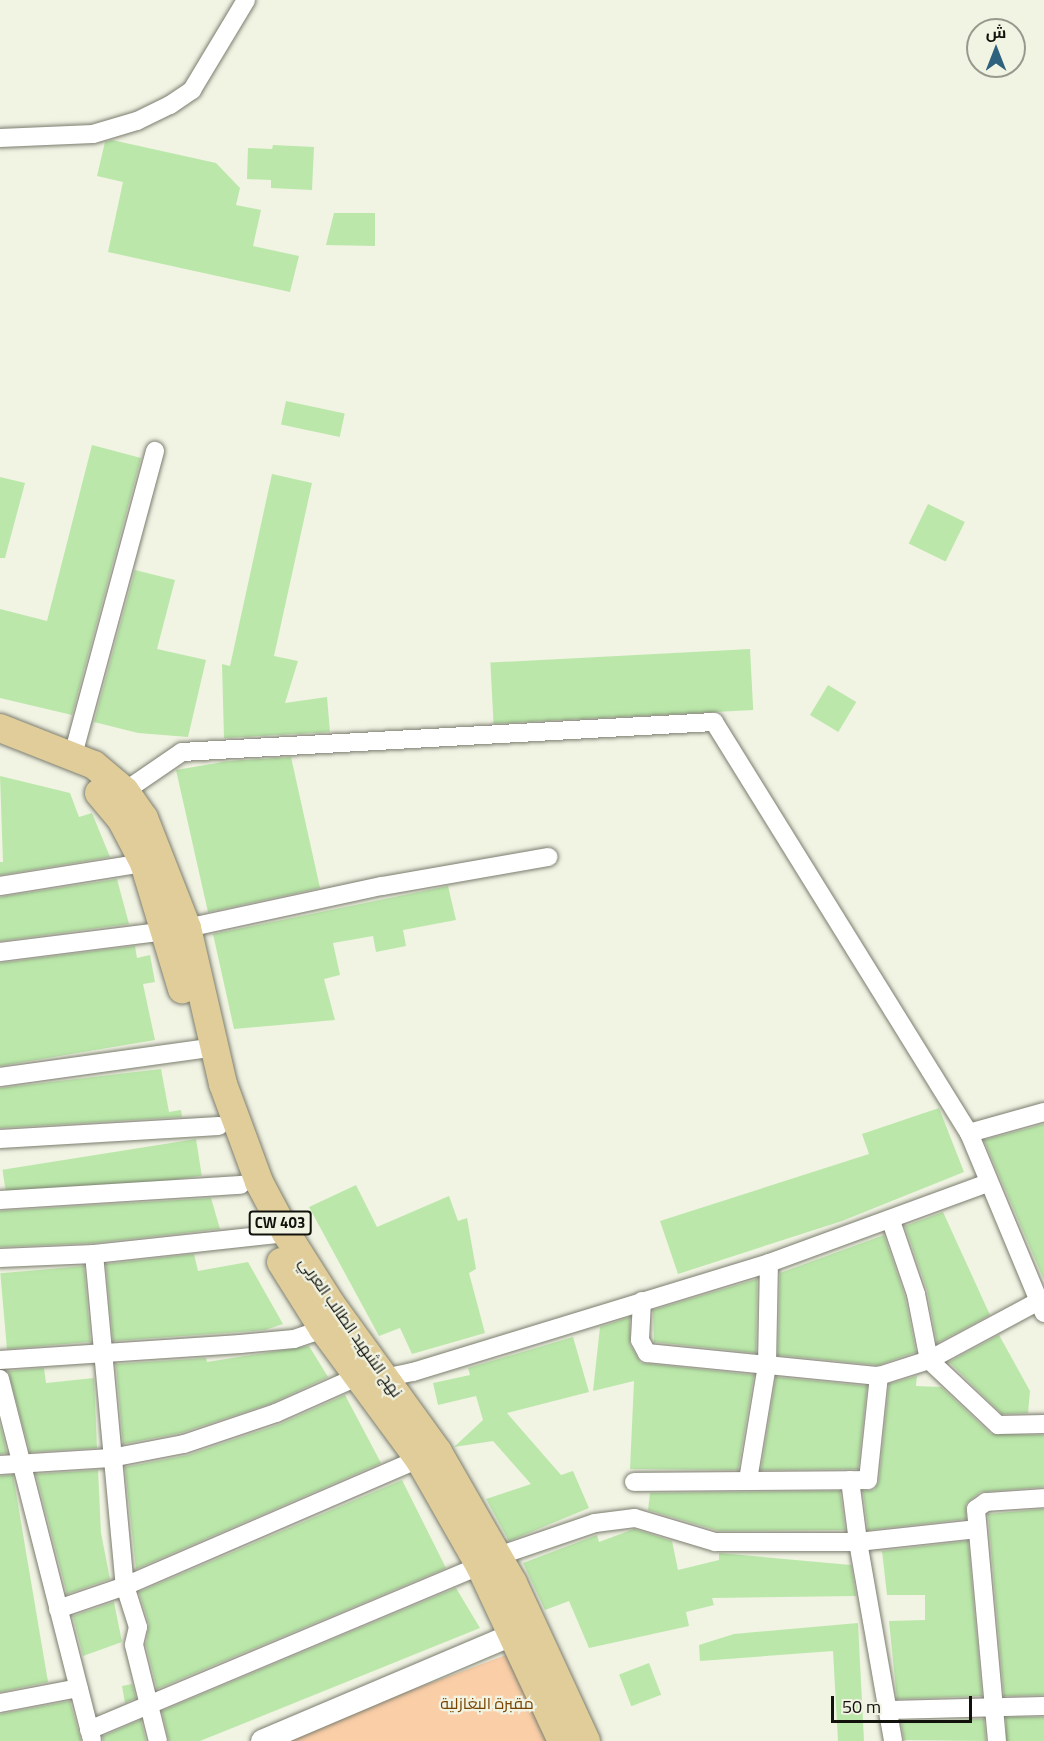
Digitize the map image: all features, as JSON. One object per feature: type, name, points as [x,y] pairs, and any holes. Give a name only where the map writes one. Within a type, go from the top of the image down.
[{"type":"main road","name":"نهج الشهيد الطالب العربي","points":[[0,728],[94,765],[125,791],[144,819],[177,929],[206,1048],[219,1126],[241,1185],[372,1377],[419,1459],[489,1561]]},
{"type":"main road","name":"نهج الشهيد الطالب العربي","points":[[0,748],[71,774],[92,787],[121,819],[177,929]]},
{"type":"main road","name":"نهج الشهيد الطالب العربي","points":[[206,1048],[246,1148],[276,1236],[323,1329],[372,1377],[438,1452],[522,1631],[586,1741]]},
{"type":"main road","name":"نهج الشهيد الطالب العربي","points":[[522,1631],[562,1741]]},
{"type":"street","points":[[0,138],[93,134],[137,121],[170,105],[197,83],[246,0]]},
{"type":"street","points":[[73,755],[155,451]]},
{"type":"street","points":[[125,791],[182,752],[714,722],[969,1133],[1041,1307],[929,1359],[879,1376],[647,1353],[640,1340],[642,1301]]},
{"type":"street","points":[[0,952],[177,929],[382,886],[548,857]]},
{"type":"street","points":[[0,886],[144,863]]},
{"type":"street","points":[[0,1077],[206,1048]]},
{"type":"street","points":[[969,1133],[1044,1112]]},
{"type":"street","points":[[0,1139],[219,1126]]},
{"type":"street","points":[[0,1465],[111,1458],[184,1444],[372,1377],[769,1263],[891,1221],[988,1182]]},
{"type":"street","points":[[0,1200],[241,1185]]},
{"type":"street","points":[[891,1221],[916,1294],[929,1359],[998,1425],[1044,1424]]},
{"type":"street","points":[[0,1258],[94,1254],[276,1236]]},
{"type":"street","points":[[94,1254],[101,1351],[125,1586],[138,1627],[134,1645],[158,1741]]},
{"type":"street","points":[[748,1480],[767,1365],[769,1263]]},
{"type":"street","points":[[0,1360],[294,1339],[323,1329]]},
{"type":"street","points":[[634,1482],[868,1480],[879,1376]]},
{"type":"street","points":[[0,1378],[91,1735],[148,1706],[489,1561],[595,1523],[635,1518],[716,1542],[858,1542],[976,1529]]},
{"type":"street","points":[[58,1609],[125,1586],[419,1459]]},
{"type":"street","points":[[850,1480],[858,1542],[893,1741]]},
{"type":"street","points":[[997,1741],[992,1708],[976,1509],[986,1502],[1044,1498]]},
{"type":"street","points":[[262,1741],[522,1631]]},
{"type":"street","points":[[0,1703],[79,1688]]},
{"type":"street","points":[[889,1710],[1044,1706]]},
{"type":"green space","name":"مقبرة البغازلية","points":[[506,1655],[548,1741],[274,1741]]},
{"type":"building","points":[[112,140],[216,163],[240,188],[236,205],[261,210],[253,246],[299,256],[290,292],[108,252],[123,182],[97,176],[105,142]]},
{"type":"building","points":[[273,145],[314,147],[312,190],[271,188],[271,180],[247,179],[248,148],[272,149]]},
{"type":"building","points":[[334,213],[375,213],[375,246],[326,245]]},
{"type":"building","points":[[286,401],[345,413],[340,437],[281,424]]},
{"type":"building","points":[[92,445],[141,458],[72,715],[0,698],[0,609],[47,621]]},
{"type":"building","points":[[272,474],[312,483],[274,656],[298,661],[285,703],[327,697],[330,732],[224,738],[222,664],[230,666]]},
{"type":"building","points":[[0,477],[25,483],[5,558],[0,558]]},
{"type":"building","points":[[928,504],[965,522],[946,562],[909,544]]},
{"type":"building","points":[[135,570],[175,580],[157,649],[206,660],[188,737],[138,733],[94,722]]},
{"type":"building","points":[[750,649],[753,710],[494,724],[490,663]]},
{"type":"building","points":[[828,685],[856,702],[838,732],[810,715]]},
{"type":"building","points":[[291,757],[320,888],[208,912],[176,770],[229,761]]},
{"type":"building","points":[[0,776],[70,793],[79,817],[92,813],[110,857],[0,875],[0,862],[3,862]]},
{"type":"building","points":[[117,879],[129,924],[0,941],[0,897]]},
{"type":"building","points":[[448,886],[456,920],[403,930],[406,946],[376,952],[373,936],[333,943],[340,975],[324,979],[335,1020],[234,1029],[213,934]]},
{"type":"building","points":[[135,946],[137,958],[150,955],[155,982],[143,984],[155,1040],[0,1066],[0,963]]},
{"type":"building","points":[[161,1069],[169,1112],[181,1110],[182,1117],[0,1128],[0,1088]]},
{"type":"building","points":[[939,1108],[964,1172],[842,1221],[678,1274],[660,1221],[869,1154],[862,1134]]},
{"type":"building","points":[[1044,1124],[1044,1280],[984,1140]]},
{"type":"building","points":[[196,1139],[202,1176],[8,1206],[2,1170]]},
{"type":"building","points":[[356,1185],[377,1227],[449,1196],[458,1221],[467,1218],[476,1269],[469,1273],[485,1333],[412,1354],[400,1328],[379,1336],[309,1207]]},
{"type":"building","points":[[211,1198],[220,1229],[93,1243],[0,1247],[0,1211]]},
{"type":"building","points":[[943,1212],[990,1315],[937,1343],[927,1290],[905,1226]]},
{"type":"building","points":[[884,1235],[905,1297],[916,1352],[878,1365],[778,1355],[780,1273]]},
{"type":"building","points":[[194,1254],[198,1271],[248,1262],[283,1324],[265,1330],[113,1341],[106,1264]]},
{"type":"building","points":[[84,1266],[91,1342],[7,1349],[0,1273]]},
{"type":"building","points":[[757,1279],[756,1353],[654,1342],[653,1310]]},
{"type":"building","points":[[630,1317],[630,1345],[641,1363],[754,1375],[738,1470],[630,1469],[634,1381],[593,1391],[600,1327]]},
{"type":"building","points":[[999,1335],[1030,1391],[1028,1413],[1002,1414],[949,1362]]},
{"type":"building","points":[[573,1337],[589,1392],[507,1413],[561,1475],[573,1471],[589,1508],[509,1541],[486,1499],[531,1484],[493,1441],[454,1447],[483,1420],[476,1396],[438,1405],[433,1383],[470,1375],[468,1368]]},
{"type":"building","points":[[309,1346],[328,1377],[272,1403],[181,1433],[123,1444],[116,1364],[206,1358],[207,1362]]},
{"type":"building","points":[[44,1368],[46,1383],[94,1378],[97,1448],[30,1452],[8,1371]]},
{"type":"building","points":[[917,1376],[916,1386],[941,1387],[991,1434],[1044,1435],[1044,1487],[980,1492],[966,1504],[966,1519],[868,1530],[863,1491],[874,1490],[879,1481],[889,1384]]},
{"type":"building","points":[[776,1377],[867,1386],[858,1469],[761,1470]]},
{"type":"building","points":[[345,1395],[381,1463],[136,1569],[125,1467],[188,1455],[280,1424]]},
{"type":"building","points":[[0,1424],[7,1453],[0,1454]]},
{"type":"building","points":[[98,1470],[101,1533],[110,1579],[67,1594],[36,1474]]},
{"type":"building","points":[[13,1475],[48,1682],[0,1692],[0,1476]]},
{"type":"building","points":[[402,1480],[446,1568],[157,1689],[146,1645],[149,1624],[139,1592]]},
{"type":"building","points":[[840,1491],[845,1530],[719,1531],[648,1510],[650,1493]]},
{"type":"building","points":[[1044,1509],[1044,1695],[1004,1696],[988,1514]]},
{"type":"building","points":[[634,1529],[672,1541],[678,1570],[719,1560],[719,1553],[851,1565],[856,1596],[712,1598],[714,1605],[686,1612],[689,1626],[589,1648],[569,1601],[545,1610],[523,1563],[597,1535],[599,1542]]},
{"type":"building","points":[[968,1541],[982,1696],[897,1699],[889,1621],[925,1620],[925,1595],[887,1595],[882,1551]]},
{"type":"building","points":[[456,1588],[480,1628],[200,1741],[169,1741],[162,1711]]},
{"type":"building","points":[[114,1602],[122,1642],[83,1656],[73,1616]]},
{"type":"building","points":[[858,1623],[864,1741],[838,1741],[833,1651],[700,1661],[699,1645],[734,1634]]},
{"type":"building","points":[[649,1663],[661,1695],[631,1706],[619,1674]]},
{"type":"building","points":[[132,1684],[136,1698],[125,1703],[122,1686]]},
{"type":"building","points":[[70,1701],[81,1741],[0,1741],[0,1714]]},
{"type":"building","points":[[1006,1717],[1044,1717],[1044,1741],[1006,1741]]},
{"type":"building","points":[[984,1719],[986,1741],[904,1740],[901,1721]]},
{"type":"building","points":[[141,1720],[146,1741],[103,1741],[103,1736]]}]
